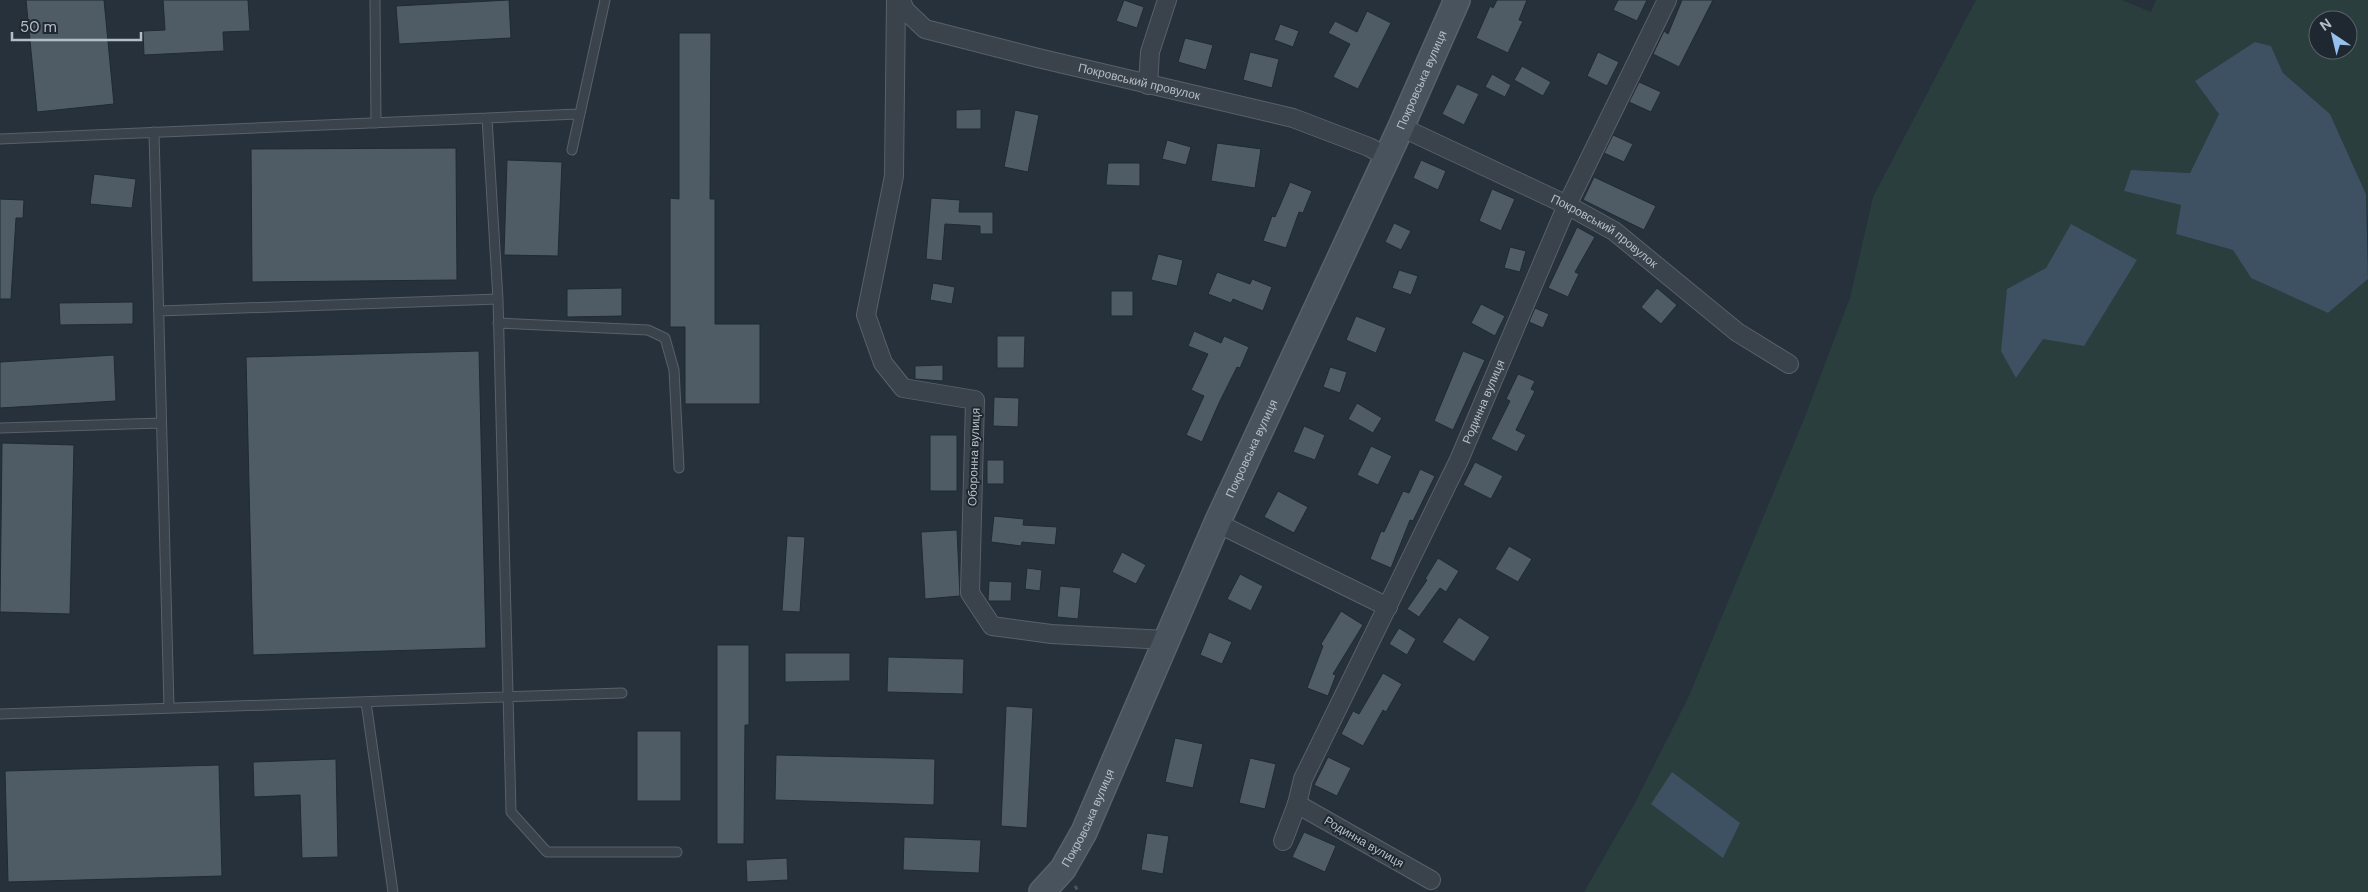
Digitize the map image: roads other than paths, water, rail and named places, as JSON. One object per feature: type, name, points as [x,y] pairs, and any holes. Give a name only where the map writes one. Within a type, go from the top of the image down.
[{"type":"street","name":"Оборонна вулиця","points":[[896,0],[894,176],[866,315],[883,363],[903,388],[975,400],[970,593],[992,626],[1051,634],[1166,640]]},
{"type":"street","name":"Покровський провулок","points":[[901,0],[905,10],[925,29],[1293,118],[1369,147],[1385,156]]},
{"type":"street","points":[[1148,84],[1150,52],[1167,0]]},
{"type":"street","name":"Покровська вулиця","points":[[1042,892],[1063,869],[1084,832],[1217,523],[1385,156],[1401,127],[1457,0]]},
{"type":"street","name":"Родинна вулиця","points":[[1283,841],[1297,804],[1303,779],[1459,460],[1567,205],[1667,0]]},
{"type":"street","name":"Покровський провулок","points":[[1401,127],[1567,205],[1614,231],[1737,332],[1789,364]]},
{"type":"street","points":[[1217,523],[1388,607]]},
{"type":"street","name":"Родинна вулиця","points":[[1297,804],[1431,880]]},
{"type":"lane","points":[[375,0],[376,123]]},
{"type":"lane","points":[[572,150],[578,114],[605,0]]},
{"type":"lane","points":[[0,139],[578,114]]},
{"type":"lane","points":[[487,118],[498,299],[511,812],[547,852],[677,852]]},
{"type":"lane","points":[[154,132],[169,708]]},
{"type":"lane","points":[[159,311],[498,299]]},
{"type":"lane","points":[[498,323],[648,330],[665,338],[674,370],[678,468]]},
{"type":"lane","points":[[0,428],[161,423]]},
{"type":"lane","points":[[0,714],[622,693]]},
{"type":"lane","points":[[366,702],[393,892]]},
{"type":"water","points":[[2255,42],[2271,46],[2283,73],[2330,114],[2366,194],[2368,279],[2328,313],[2251,278],[2233,250],[2176,234],[2181,205],[2124,191],[2131,170],[2190,173],[2219,114],[2195,81]]},
{"type":"water","points":[[2071,224],[2137,260],[2084,346],[2043,339],[2016,378],[2001,351],[2007,289],[2046,268]]},
{"type":"water","points":[[1672,772],[1740,823],[1723,858],[1651,804]]}]
